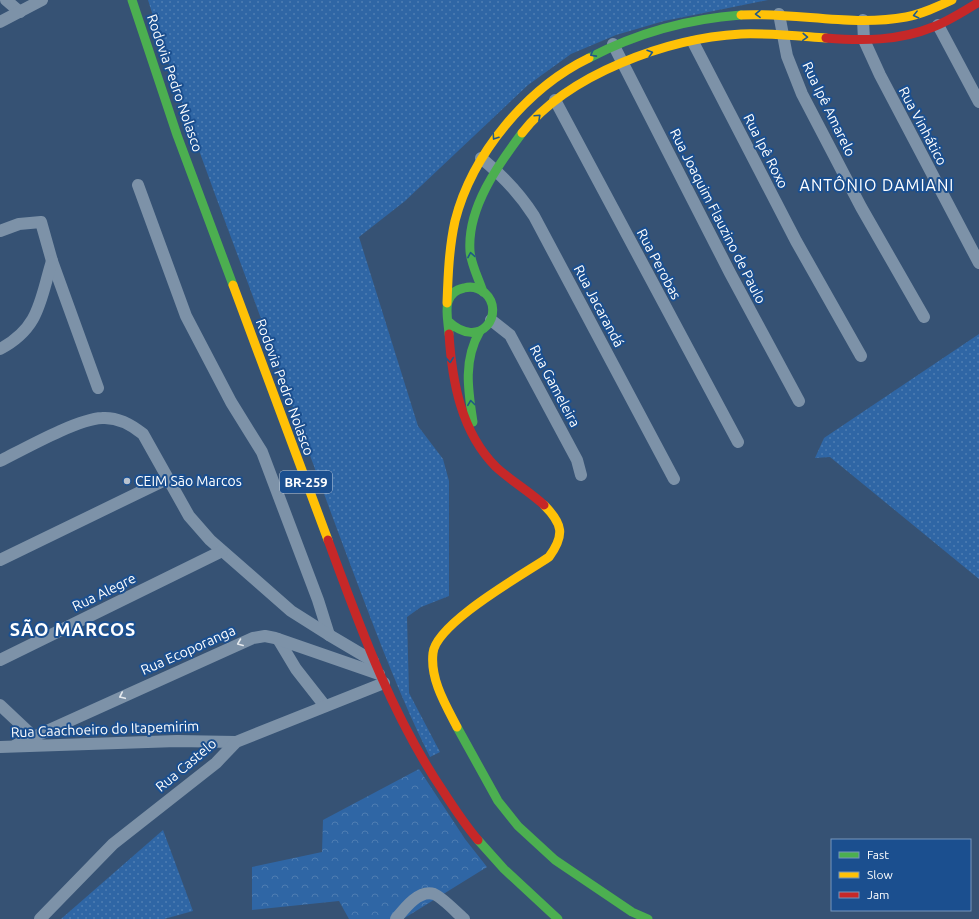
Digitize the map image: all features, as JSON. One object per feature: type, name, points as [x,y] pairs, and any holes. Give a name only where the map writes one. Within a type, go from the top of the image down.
[{"type":"main road","name":"Rodovia Pedro Nolasco","points":[[132,0],[177,135],[381,678],[404,727],[426,766],[466,826],[504,869],[558,919]]},
{"type":"main road","points":[[648,919],[632,912],[561,864],[518,826],[498,801],[436,684],[433,652],[436,643],[448,627],[460,616],[549,557],[554,552],[560,536],[560,526],[554,512],[491,462],[465,421],[457,398],[452,375],[446,312],[448,273],[458,211],[481,158],[496,134],[510,118],[544,86],[581,60],[612,44],[635,35],[690,21],[738,15],[779,14],[863,20],[912,16],[927,12],[952,0]]},
{"type":"main road","points":[[477,442],[469,391],[468,363],[473,342],[480,331],[491,320],[492,304],[483,292],[471,258],[470,242],[479,208],[496,170],[528,126],[555,100],[591,76],[621,62],[693,42],[720,36],[749,34],[864,40],[915,33],[938,25],[979,2]]},
{"type":"main road","points":[[447,303],[451,296],[463,288],[477,288],[483,292]]},
{"type":"main road","points":[[448,321],[454,328],[462,333],[472,334],[480,331]]},
{"type":"street","points":[[6,0],[20,12]]},
{"type":"street","points":[[0,22],[42,0]]},
{"type":"street","name":"Rua Ipê Amarelo","points":[[779,14],[790,67],[802,94],[861,207],[924,317]]},
{"type":"street","name":"Rua Vinhático","points":[[863,20],[864,40],[880,75],[979,264]]},
{"type":"street","points":[[938,25],[979,102]]},
{"type":"street","name":"Rua Ipê Roxo","points":[[693,42],[796,241],[861,356]]},
{"type":"street","name":"Rua Joaquim Flauzino de Paulo","points":[[612,44],[799,402]]},
{"type":"street","name":"Rua Perobas","points":[[555,100],[738,442]]},
{"type":"street","name":"Rua Jacarandá","points":[[481,158],[496,170],[521,198],[534,216],[674,479]]},
{"type":"street","points":[[138,185],[153,222],[176,294],[186,316],[224,390],[262,452],[318,600],[329,635]]},
{"type":"street","points":[[0,231],[19,224],[40,222],[52,260],[98,388]]},
{"type":"street","points":[[0,350],[22,335],[36,316],[52,260]]},
{"type":"street","name":"Rua Gameleira","points":[[491,320],[510,335],[577,460],[581,474]]},
{"type":"street","points":[[0,461],[79,423],[96,418],[111,418],[133,426],[143,434],[167,479],[190,516],[222,551],[291,611],[374,662]]},
{"type":"street","points":[[0,560],[167,479]]},
{"type":"street","name":"Rua Alegre","points":[[0,660],[222,551]]},
{"type":"street","name":"Rua Ecoporanga","points":[[16,745],[241,642],[265,636],[278,639],[381,678]]},
{"type":"street","points":[[278,639],[303,679],[325,706]]},
{"type":"street","name":"Rua Castelo","points":[[40,919],[113,844],[216,763],[236,742],[325,706],[381,678]]},
{"type":"street","points":[[0,705],[34,737]]},
{"type":"street","name":"Rua Caachoeiro do Itapemirim","points":[[0,747],[16,745],[177,741],[236,742]]},
{"type":"street","points":[[396,919],[415,899],[430,894],[436,894],[464,919]]},
{"type":"green space","points":[[148,0],[768,0],[664,21],[616,35],[571,54],[528,85],[405,201],[359,237],[418,426],[443,459],[449,481],[449,596],[421,607],[407,617],[409,693],[440,752],[430,757],[392,672],[337,530],[194,137]]},
{"type":"green space","points":[[979,334],[979,579],[830,457],[815,458],[824,438]]},
{"type":"green space","points":[[419,769],[465,839],[487,867],[403,919],[349,919],[339,901],[252,910],[252,867],[322,852],[323,820]]},
{"type":"green space","points":[[163,830],[193,911],[164,919],[61,919]]},
{"type":"traffic: fast","points":[[132,0],[177,135],[233,285]]},
{"type":"traffic: fast","points":[[589,58],[644,34],[701,20],[741,15]]},
{"type":"traffic: fast","points":[[483,292],[473,267],[470,251],[470,235],[473,219],[494,173],[522,133]]},
{"type":"traffic: fast","points":[[448,321],[460,329],[471,332],[480,331],[487,326],[491,318],[493,310],[491,301],[485,293],[475,288],[467,287],[456,291],[451,295],[447,306],[447,313],[449,334]]},
{"type":"traffic: fast","points":[[473,422],[468,375],[471,353],[480,331]]},
{"type":"traffic: fast","points":[[457,727],[498,801],[518,826],[555,860],[632,912],[648,919]]},
{"type":"traffic: fast","points":[[478,840],[504,869],[558,919]]},
{"type":"traffic: slow","points":[[741,15],[782,15],[844,20],[885,20],[918,14],[952,0]]},
{"type":"traffic: slow","points":[[522,133],[542,112],[565,93],[592,77],[621,63],[652,52],[682,43],[713,37],[741,34],[773,34],[826,38]]},
{"type":"traffic: slow","points":[[447,303],[448,272],[455,221],[463,196],[474,171],[505,126],[524,105],[544,87],[566,71],[589,58]]},
{"type":"traffic: slow","points":[[233,285],[328,540]]},
{"type":"traffic: slow","points":[[457,727],[443,700],[436,682],[433,653],[438,641],[464,614],[502,587],[549,557],[558,542],[560,530],[555,518],[544,505]]},
{"type":"traffic: jam","points":[[826,38],[867,40],[920,32],[939,25],[979,2]]},
{"type":"traffic: jam","points":[[449,334],[450,352],[460,405],[474,438],[496,467],[544,505]]},
{"type":"traffic: jam","points":[[328,540],[352,605],[392,701],[424,762],[464,822],[478,840]]},
{"type":"place","name":"CEIM São Marcos","points":[[127,481]]},
{"type":"district","name":"ANTÔNIO DAMIANI","points":[[877,185]]},
{"type":"district","name":"SÃO MARCOS","points":[[73,630]]}]
